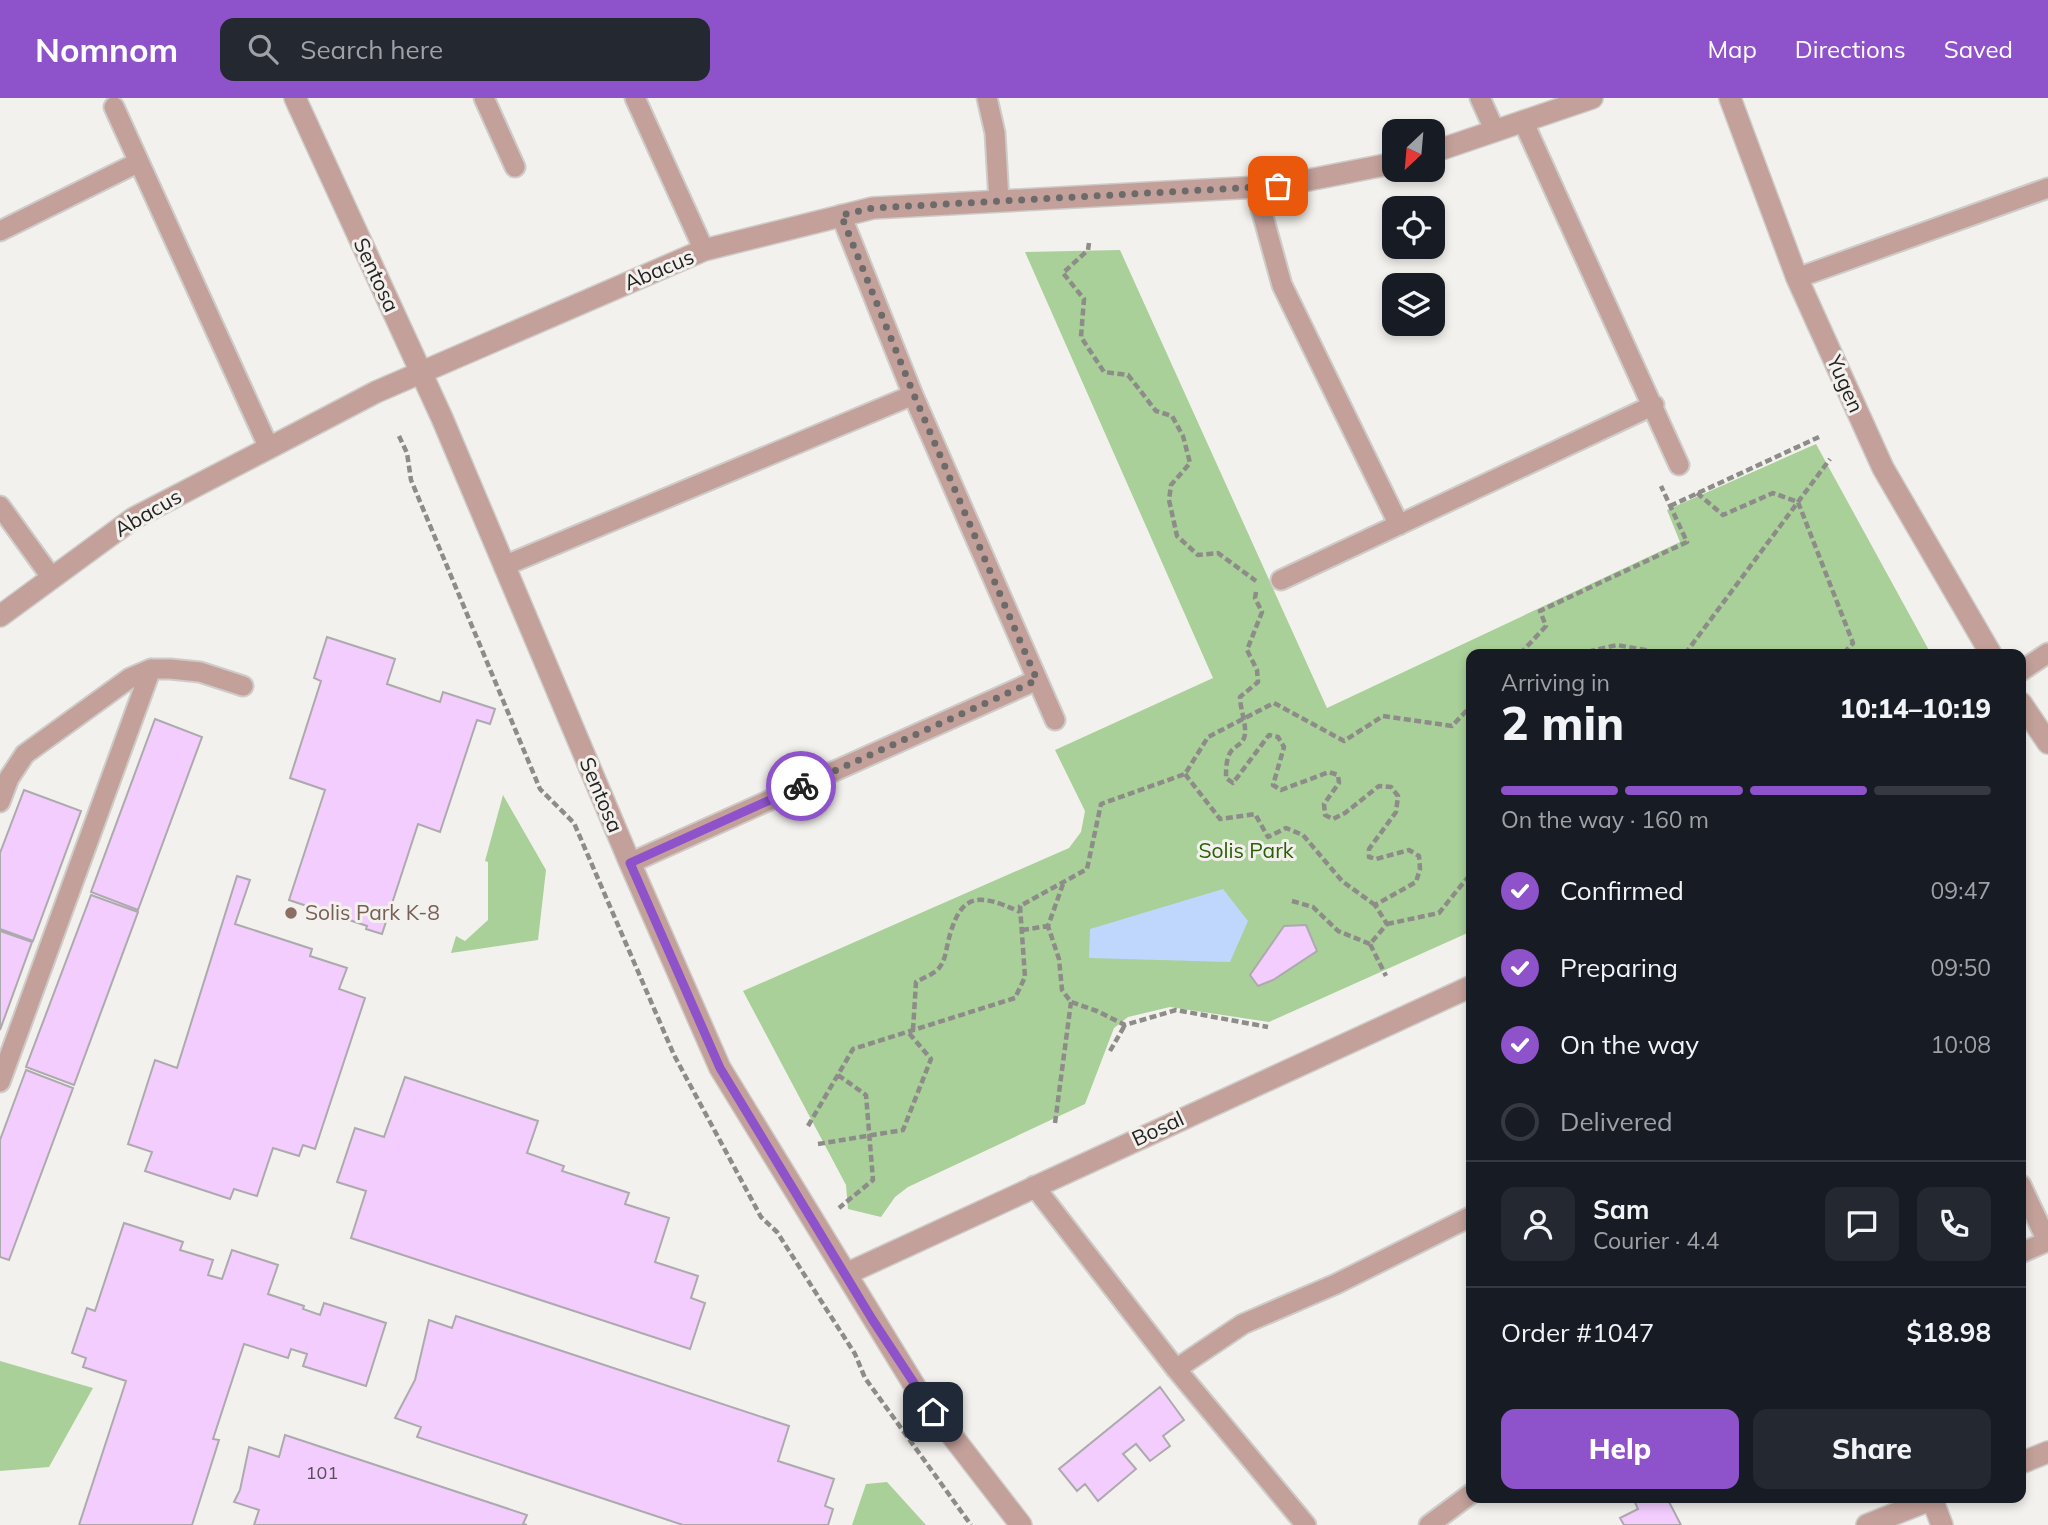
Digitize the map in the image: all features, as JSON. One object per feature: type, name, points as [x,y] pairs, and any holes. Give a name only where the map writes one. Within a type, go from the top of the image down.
[{"type":"street","name":"Sentosa","points":[[295,98],[442,418],[630,863],[720,1068],[919,1393],[1004,1507],[1021,1525]]},
{"type":"street","points":[[1446,148],[1592,98]]},
{"type":"street","name":"Yugen","points":[[1730,98],[1797,278],[1883,468],[1988,649]]},
{"type":"street","name":"Abacus","points":[[0,616],[134,518],[376,392],[705,250],[873,208],[1278,186],[1382,166]]},
{"type":"street","points":[[2026,710],[2048,743]]},
{"type":"street","name":"Bosal","points":[[846,1274],[1466,991]]},
{"type":"street","points":[[2026,1461],[2048,1452]]},
{"type":"street","points":[[1867,1525],[1924,1503]]},
{"type":"street","points":[[1935,1503],[1942,1525]]},
{"type":"lane","points":[[484,98],[515,167]]},
{"type":"lane","points":[[635,98],[705,250]]},
{"type":"lane","points":[[987,98],[995,133],[999,201]]},
{"type":"lane","points":[[1480,98],[1495,131]]},
{"type":"lane","points":[[114,107],[269,448]]},
{"type":"lane","points":[[1523,121],[1679,465]]},
{"type":"lane","points":[[0,231],[139,162]]},
{"type":"lane","points":[[1255,187],[1282,285],[1399,525]]},
{"type":"lane","points":[[1797,278],[2048,188]]},
{"type":"lane","points":[[841,215],[914,395],[1055,720]]},
{"type":"lane","points":[[504,566],[914,395]]},
{"type":"lane","points":[[1281,580],[1654,405]]},
{"type":"lane","points":[[0,506],[52,578]]},
{"type":"lane","points":[[2026,668],[2048,653]]},
{"type":"lane","points":[[0,803],[9,778],[25,754],[130,678],[151,669],[170,668],[200,672],[243,685]]},
{"type":"lane","points":[[0,1082],[151,669]]},
{"type":"lane","points":[[630,863],[1037,680]]},
{"type":"lane","points":[[1034,1186],[1176,1369],[1306,1525]]},
{"type":"lane","points":[[2026,1195],[2048,1241],[2026,1251]]},
{"type":"lane","points":[[1176,1369],[1243,1324],[1336,1284],[1466,1219]]},
{"type":"lane","points":[[1429,1525],[1466,1497]]},
{"type":"path","points":[[1089,243],[1088,250],[1063,273],[1084,299],[1081,337],[1104,372],[1128,374],[1156,411],[1172,416],[1183,436],[1190,463],[1171,485],[1170,500],[1177,536],[1198,555],[1218,553],[1258,583],[1255,598],[1262,611],[1247,650],[1257,670],[1258,681],[1240,697],[1246,729],[1244,741],[1231,751],[1226,778],[1233,783],[1269,735],[1278,737],[1284,747],[1273,785],[1281,790],[1329,772],[1338,775],[1339,783],[1324,804],[1325,816],[1333,819],[1345,813],[1379,786],[1391,787],[1398,796],[1396,812],[1369,849],[1369,856],[1376,859],[1409,850],[1419,856],[1420,869],[1416,882],[1375,905]]},
{"type":"path","points":[[1670,506],[1819,438]]},
{"type":"path","points":[[1689,649],[1830,459]]},
{"type":"path","points":[[1525,649],[1546,626],[1540,611],[1686,542],[1661,486],[1679,465]]},
{"type":"path","points":[[1697,493],[1723,515],[1773,493],[1798,502],[1853,643],[1848,649]]},
{"type":"path","points":[[1599,649],[1616,645],[1639,649]]},
{"type":"path","points":[[808,1126],[853,1049],[1015,998],[1025,977],[1020,905],[1087,869],[1101,804],[1185,774],[1208,737],[1274,703],[1344,741],[1383,716],[1452,726],[1466,711]]},
{"type":"path","points":[[1185,774],[1220,818],[1255,814],[1268,837],[1286,828],[1303,835],[1342,881],[1375,905],[1387,924]]},
{"type":"path","points":[[1370,944],[1387,924],[1439,913],[1466,879]]},
{"type":"path","points":[[1063,883],[1048,926],[1059,959],[1062,990],[1071,1002],[1125,1025],[1176,1010],[1268,1027]]},
{"type":"path","points":[[818,1144],[903,1130],[932,1059],[910,1031],[916,982],[938,970],[944,961],[953,925],[962,907],[971,901],[982,899],[997,901],[1020,912]]},
{"type":"path","points":[[1292,901],[1313,907],[1338,931],[1370,944],[1385,976]]},
{"type":"path","points":[[1021,930],[1048,926]]},
{"type":"path","points":[[1055,1123],[1071,1002]]},
{"type":"path","points":[[1110,1051],[1125,1025]]},
{"type":"path","points":[[835,1211],[873,1180],[866,1095],[838,1075]]},
{"type":"path","points":[[800,1270],[807,1265]]},
{"type":"green space","name":"Solis Park","points":[[1120,250],[1327,708],[1680,542],[1667,510],[1816,444],[1928,649],[1466,649],[1466,934],[1269,1022],[1170,1007],[1128,1017],[1114,1028],[1085,1104],[908,1187],[895,1197],[881,1217],[848,1209],[846,1185],[743,991],[1069,848],[1081,832],[1085,811],[1055,750],[1213,678],[1025,252]]},
{"type":"green space","points":[[503,795],[546,870],[538,940],[451,953],[456,936],[465,941],[488,920],[488,862],[485,861]]},
{"type":"green space","points":[[0,1361],[93,1388],[49,1467],[0,1471]]},
{"type":"green space","points":[[887,1482],[926,1525],[852,1525],[866,1484]]},
{"type":"water","points":[[1223,889],[1248,921],[1230,962],[1089,958],[1090,929]]},
{"type":"building","points":[[327,637],[395,659],[387,684],[440,702],[443,692],[495,709],[490,724],[477,720],[440,832],[418,824],[382,934],[366,929],[367,926],[289,900],[325,790],[290,778],[321,681],[314,678]]},
{"type":"building","points":[[155,719],[202,737],[138,910],[91,892]]},
{"type":"building","points":[[24,790],[81,811],[33,941],[0,929],[0,853]]},
{"type":"building","points":[[237,876],[250,880],[235,924],[312,949],[310,956],[347,968],[339,989],[365,998],[315,1149],[303,1145],[299,1156],[273,1148],[257,1196],[234,1189],[230,1199],[145,1171],[152,1152],[128,1144],[155,1060],[177,1068]]},
{"type":"building","points":[[91,895],[138,912],[74,1085],[26,1067]]},
{"type":"building","points":[[1306,925],[1317,951],[1273,980],[1258,986],[1250,975],[1284,926]]},
{"type":"building","points":[[0,931],[32,942],[0,1030]]},
{"type":"building","points":[[26,1070],[73,1088],[9,1260],[0,1257],[0,1140]]},
{"type":"building","points":[[405,1077],[538,1121],[527,1153],[564,1166],[562,1171],[629,1193],[625,1204],[669,1218],[655,1262],[698,1276],[691,1298],[705,1303],[690,1349],[351,1238],[366,1191],[337,1182],[355,1128],[384,1137]]},
{"type":"building","points":[[124,1223],[183,1242],[180,1250],[213,1260],[208,1275],[222,1279],[232,1250],[278,1265],[268,1294],[304,1306],[303,1309],[320,1315],[324,1303],[386,1323],[366,1386],[303,1366],[307,1354],[291,1349],[288,1358],[244,1344],[213,1439],[219,1440],[192,1525],[79,1525],[126,1381],[83,1367],[86,1358],[72,1353],[87,1308],[95,1311]]},
{"type":"building","points":[[456,1316],[789,1426],[778,1461],[834,1479],[825,1506],[833,1509],[828,1525],[683,1525],[417,1437],[421,1427],[395,1418],[415,1380],[429,1320],[452,1328]]},
{"type":"building","points":[[1160,1387],[1184,1420],[1163,1436],[1170,1446],[1150,1461],[1136,1444],[1123,1454],[1136,1469],[1098,1501],[1085,1484],[1077,1491],[1059,1469]]},
{"type":"building","points":[[285,1435],[527,1515],[523,1524],[527,1525],[254,1525],[259,1510],[234,1502],[240,1490],[249,1447],[279,1457]]},
{"type":"building","points":[[1635,1503],[1670,1503],[1681,1525],[1624,1525],[1620,1518],[1638,1509]]},
{"type":"way so far","points":[[801,786],[1037,680],[914,395],[841,215],[873,208],[1278,186]]},
{"type":"place","name":"Solis Park K-8","points":[[291,913]]},
{"type":"route","points":[[801,786],[630,863],[720,1068],[872,1319],[933,1412]]}]
